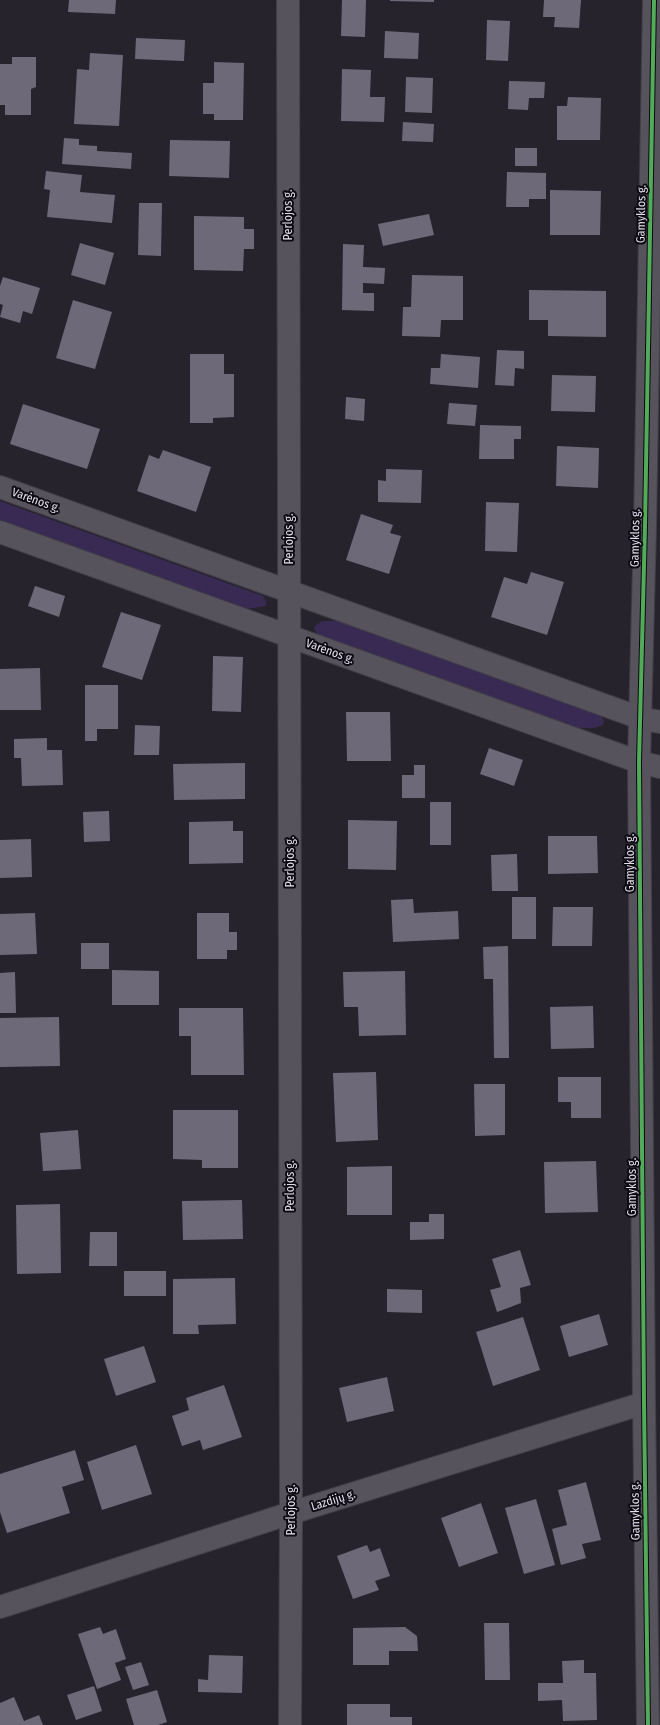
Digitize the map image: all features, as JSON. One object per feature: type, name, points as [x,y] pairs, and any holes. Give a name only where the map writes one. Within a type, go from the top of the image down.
[{"type":"street","name":"Perlojos g.","points":[[288,0],[290,636],[290,1725]]},
{"type":"street","name":"Gamyklos g.","points":[[648,1725],[644,1403],[650,720],[646,471],[654,0]]},
{"type":"street","name":"Varėnos g.","points":[[0,487],[650,720]]},
{"type":"street","name":"Varėnos g.","points":[[0,532],[650,765]]},
{"type":"street","name":"Lazdijų g.","points":[[0,1607],[291,1513],[644,1403]]},
{"type":"shaded area","points":[[0,501],[263,596],[266,601],[266,606],[247,609],[0,520]]},
{"type":"shaded area","points":[[322,621],[338,621],[600,715],[604,720],[603,725],[594,728],[578,728],[317,634],[314,628]]},
{"type":"building","points":[[69,0],[116,0],[115,14],[68,12]]},
{"type":"building","points":[[342,0],[366,0],[365,37],[341,36]]},
{"type":"building","points":[[434,0],[434,2],[390,1]]},
{"type":"building","points":[[544,0],[581,0],[579,28],[554,27],[555,17],[543,17]]},
{"type":"building","points":[[487,20],[510,21],[508,61],[486,60]]},
{"type":"building","points":[[385,31],[419,33],[418,59],[384,58]]},
{"type":"building","points":[[136,38],[185,40],[184,61],[135,59]]},
{"type":"building","points":[[90,53],[123,55],[119,126],[74,124],[77,69],[89,70]]},
{"type":"building","points":[[12,57],[36,57],[36,87],[31,89],[31,115],[5,115],[5,105],[0,105],[0,64],[12,64]]},
{"type":"building","points":[[214,62],[244,63],[243,120],[214,120],[214,114],[203,114],[203,83],[214,83]]},
{"type":"building","points":[[342,69],[371,70],[370,97],[385,97],[384,122],[341,121]]},
{"type":"building","points":[[406,77],[433,78],[432,113],[405,112]]},
{"type":"building","points":[[509,81],[545,82],[544,98],[529,98],[528,110],[508,109]]},
{"type":"building","points":[[568,97],[601,98],[600,140],[557,140],[557,106],[567,106]]},
{"type":"building","points":[[403,122],[434,124],[433,142],[402,141]]},
{"type":"building","points":[[64,138],[79,139],[79,145],[97,146],[97,151],[132,153],[131,169],[62,164]]},
{"type":"building","points":[[170,140],[230,141],[229,178],[169,176]]},
{"type":"building","points":[[515,148],[537,148],[537,166],[515,166]]},
{"type":"building","points":[[46,171],[82,175],[80,192],[115,195],[112,223],[47,217],[50,190],[44,189]]},
{"type":"building","points":[[507,172],[546,173],[546,199],[529,199],[529,207],[506,207]]},
{"type":"building","points":[[550,190],[601,191],[600,235],[550,235]]},
{"type":"building","points":[[139,203],[162,203],[161,256],[138,255]]},
{"type":"building","points":[[429,214],[434,235],[383,246],[378,224]]},
{"type":"building","points":[[194,216],[244,217],[244,229],[254,229],[254,249],[244,249],[243,271],[194,270]]},
{"type":"building","points":[[80,243],[114,253],[105,285],[71,275]]},
{"type":"building","points":[[343,244],[364,245],[363,267],[385,268],[384,284],[363,283],[363,293],[374,293],[374,311],[342,310]]},
{"type":"building","points":[[412,275],[463,276],[463,320],[441,320],[440,337],[402,336],[403,307],[411,307]]},
{"type":"building","points":[[3,277],[40,288],[32,314],[23,311],[20,323],[0,317],[3,305],[0,304],[0,286]]},
{"type":"building","points":[[529,290],[606,291],[606,337],[548,336],[548,320],[529,320]]},
{"type":"building","points":[[73,300],[112,312],[95,369],[56,358]]},
{"type":"building","points":[[497,350],[524,351],[524,369],[515,368],[514,386],[495,385]]},
{"type":"building","points":[[190,354],[224,354],[224,374],[234,374],[234,417],[213,418],[213,423],[190,423]]},
{"type":"building","points":[[441,354],[480,357],[478,388],[430,384],[431,368],[440,368]]},
{"type":"building","points":[[552,375],[596,376],[595,412],[551,411]]},
{"type":"building","points":[[346,397],[365,399],[364,421],[345,419]]},
{"type":"building","points":[[449,403],[477,405],[475,426],[447,424]]},
{"type":"building","points":[[23,404],[100,429],[87,469],[10,444]]},
{"type":"building","points":[[480,425],[521,426],[521,439],[514,439],[514,459],[479,459]]},
{"type":"building","points":[[557,446],[599,448],[598,488],[556,486]]},
{"type":"building","points":[[163,450],[211,467],[196,512],[137,491],[149,455],[159,459]]},
{"type":"building","points":[[386,469],[422,470],[421,503],[378,502],[378,480],[386,481]]},
{"type":"building","points":[[486,502],[519,503],[517,552],[485,551]]},
{"type":"building","points":[[361,514],[393,525],[390,533],[401,536],[389,574],[346,560]]},
{"type":"building","points":[[531,572],[564,582],[547,635],[491,617],[504,577],[527,584]]},
{"type":"building","points":[[35,586],[65,596],[59,617],[28,606]]},
{"type":"building","points":[[121,612],[161,625],[142,680],[102,667]]},
{"type":"building","points":[[213,656],[243,657],[241,712],[212,711]]},
{"type":"building","points":[[40,668],[41,710],[0,710],[0,669]]},
{"type":"building","points":[[85,685],[118,685],[118,729],[97,729],[97,741],[85,741]]},
{"type":"building","points":[[346,712],[390,712],[391,761],[347,761]]},
{"type":"building","points":[[135,725],[160,726],[159,755],[134,755]]},
{"type":"building","points":[[47,738],[47,750],[62,750],[63,785],[22,786],[21,758],[14,758],[14,739]]},
{"type":"building","points":[[489,748],[523,760],[514,786],[480,774]]},
{"type":"building","points":[[245,763],[245,799],[174,800],[173,764]]},
{"type":"building","points":[[414,765],[425,765],[425,798],[402,798],[402,775],[414,775]]},
{"type":"building","points":[[430,802],[451,802],[451,845],[430,845]]},
{"type":"building","points":[[109,811],[110,841],[84,842],[83,812]]},
{"type":"building","points":[[348,820],[397,821],[396,870],[348,869]]},
{"type":"building","points":[[233,821],[233,831],[243,831],[243,863],[189,864],[189,822]]},
{"type":"building","points":[[548,836],[597,836],[598,873],[548,874]]},
{"type":"building","points":[[31,839],[32,877],[0,878],[0,840]]},
{"type":"building","points":[[517,854],[518,891],[492,891],[491,855]]},
{"type":"building","points":[[512,897],[536,897],[536,939],[512,939]]},
{"type":"building","points":[[413,899],[414,913],[458,911],[459,939],[393,942],[391,900]]},
{"type":"building","points":[[553,907],[593,907],[592,946],[552,946]]},
{"type":"building","points":[[35,913],[37,954],[0,955],[0,914]]},
{"type":"building","points":[[197,913],[229,913],[229,932],[237,932],[237,950],[227,950],[227,959],[197,959]]},
{"type":"building","points":[[81,943],[109,943],[109,969],[81,969]]},
{"type":"building","points":[[508,946],[509,1058],[494,1058],[493,979],[484,979],[483,947]]},
{"type":"building","points":[[112,970],[159,971],[159,1005],[112,1005]]},
{"type":"building","points":[[405,971],[406,1035],[359,1036],[358,1007],[344,1007],[343,972]]},
{"type":"building","points":[[15,972],[16,1013],[0,1013],[0,973]]},
{"type":"building","points":[[593,1006],[594,1048],[551,1049],[550,1007]]},
{"type":"building","points":[[179,1008],[243,1008],[244,1075],[191,1075],[191,1036],[179,1036]]},
{"type":"building","points":[[59,1017],[60,1066],[0,1067],[0,1018]]},
{"type":"building","points":[[376,1072],[378,1140],[336,1142],[333,1073]]},
{"type":"building","points":[[558,1077],[601,1077],[601,1118],[571,1118],[571,1102],[558,1102]]},
{"type":"building","points":[[474,1084],[505,1084],[505,1135],[475,1136]]},
{"type":"building","points":[[173,1110],[238,1110],[238,1168],[202,1168],[202,1160],[173,1159]]},
{"type":"building","points":[[78,1130],[81,1169],[43,1171],[40,1133]]},
{"type":"building","points":[[596,1161],[598,1212],[545,1213],[544,1162]]},
{"type":"building","points":[[392,1166],[392,1215],[347,1215],[347,1167]]},
{"type":"building","points":[[242,1200],[243,1239],[183,1240],[182,1201]]},
{"type":"building","points":[[60,1204],[61,1273],[17,1274],[16,1205]]},
{"type":"building","points":[[429,1214],[444,1214],[444,1239],[410,1240],[410,1222],[429,1222]]},
{"type":"building","points":[[90,1232],[117,1232],[117,1266],[89,1266]]},
{"type":"building","points":[[520,1250],[531,1285],[520,1288],[521,1303],[497,1312],[490,1290],[501,1287],[492,1259]]},
{"type":"building","points":[[124,1271],[166,1271],[166,1296],[124,1296]]},
{"type":"building","points":[[235,1278],[236,1324],[198,1325],[199,1334],[173,1334],[173,1279]]},
{"type":"building","points":[[387,1289],[422,1290],[422,1313],[387,1312]]},
{"type":"building","points":[[599,1314],[608,1345],[569,1357],[560,1326]]},
{"type":"building","points":[[523,1317],[540,1370],[493,1386],[476,1332]]},
{"type":"building","points":[[144,1346],[156,1382],[116,1396],[104,1359]]},
{"type":"building","points":[[387,1377],[394,1411],[347,1422],[339,1388]]},
{"type":"building","points":[[224,1385],[242,1437],[203,1450],[200,1440],[182,1446],[172,1416],[189,1410],[186,1398]]},
{"type":"building","points":[[136,1445],[152,1494],[102,1510],[87,1462]]},
{"type":"building","points":[[75,1450],[84,1480],[62,1487],[70,1513],[7,1533],[0,1512],[0,1474]]},
{"type":"building","points":[[586,1482],[601,1540],[582,1544],[586,1558],[561,1565],[552,1529],[567,1525],[558,1490]]},
{"type":"building","points":[[536,1499],[555,1565],[524,1574],[505,1508]]},
{"type":"building","points":[[481,1503],[498,1553],[459,1567],[441,1518]]},
{"type":"building","points":[[367,1545],[370,1552],[380,1548],[390,1576],[375,1581],[379,1590],[353,1599],[337,1556]]},
{"type":"building","points":[[484,1623],[509,1623],[510,1680],[485,1680]]},
{"type":"building","points":[[100,1627],[103,1634],[116,1629],[126,1659],[115,1663],[121,1680],[97,1689],[78,1634]]},
{"type":"building","points":[[405,1627],[417,1636],[418,1651],[389,1651],[389,1665],[353,1665],[353,1628]]},
{"type":"building","points":[[209,1655],[243,1656],[242,1693],[198,1692],[198,1679],[208,1680]]},
{"type":"building","points":[[584,1660],[584,1673],[596,1673],[597,1720],[563,1721],[562,1700],[538,1701],[538,1683],[563,1683],[562,1661]]},
{"type":"building","points":[[141,1662],[149,1685],[133,1690],[125,1667]]},
{"type":"building","points":[[94,1686],[102,1711],[76,1720],[67,1695]]},
{"type":"building","points":[[157,1690],[167,1722],[158,1725],[134,1725],[126,1699]]},
{"type":"building","points":[[14,1697],[24,1721],[39,1715],[43,1725],[0,1725],[0,1703]]},
{"type":"building","points":[[347,1704],[390,1704],[390,1717],[412,1717],[412,1725],[347,1725]]},
{"type":"cycle path","points":[[648,1725],[639,762],[645,526],[654,0]]}]
